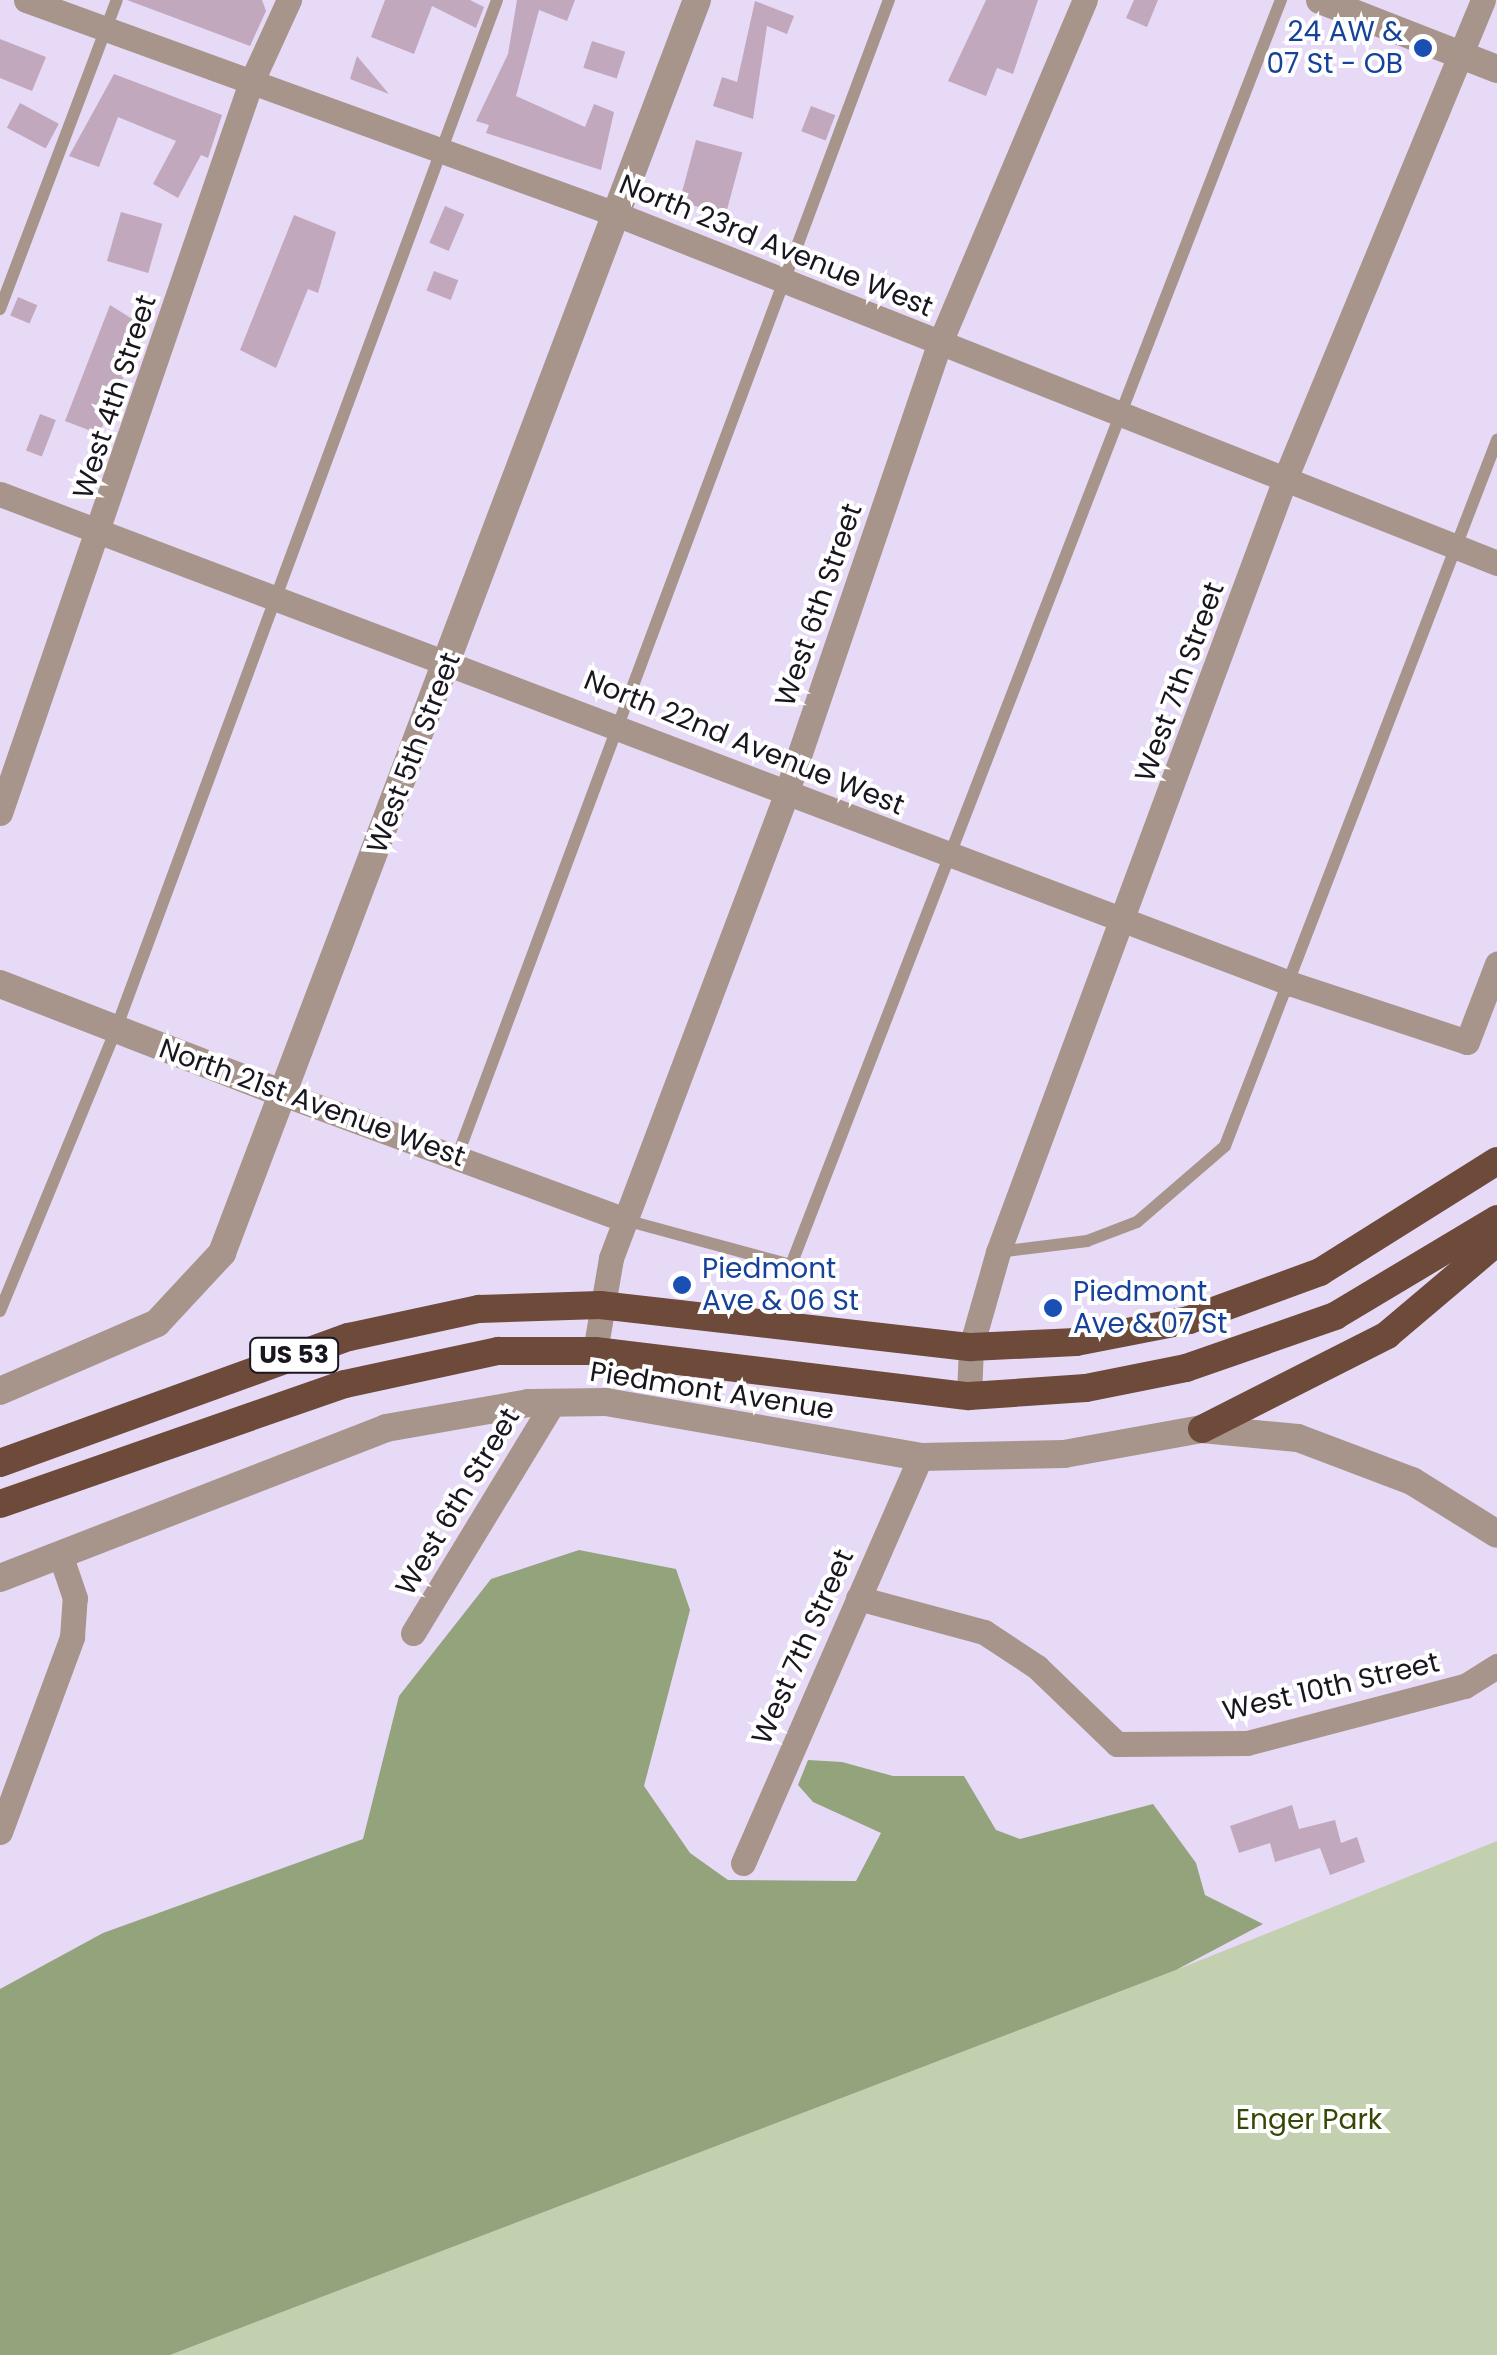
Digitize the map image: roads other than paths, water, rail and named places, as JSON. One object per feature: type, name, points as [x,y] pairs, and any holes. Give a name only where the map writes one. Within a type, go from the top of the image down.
[{"type":"highway","name":"US 53","points":[[0,1463],[382,1327],[479,1308],[600,1305],[970,1347],[1076,1342],[1254,1298],[1379,1239],[1497,1161]]},
{"type":"highway","name":"Piedmont Avenue","points":[[0,1504],[393,1370],[498,1351],[595,1351],[969,1396],[1086,1388],[1267,1342],[1410,1276],[1497,1219]]},
{"type":"highway","points":[[1202,1429],[1387,1335],[1497,1242]]},
{"type":"street","name":"North 23rd Avenue West","points":[[26,0],[250,85],[616,214],[939,345],[1497,562]]},
{"type":"street","name":"West 4th Street","points":[[0,814],[103,530],[250,85],[289,0]]},
{"type":"street","name":"West 5th Street","points":[[0,1391],[141,1332],[200,1285],[227,1243],[697,0]]},
{"type":"street","name":"West 6th Street","points":[[595,1351],[600,1305],[626,1220],[787,792],[939,345],[1085,0]]},
{"type":"street","points":[[1320,0],[1497,68]]},
{"type":"street","name":"West 7th Street","points":[[969,1396],[970,1347],[998,1252],[1126,920],[1286,479],[1483,0]]},
{"type":"street","name":"North 22nd Avenue West","points":[[0,494],[450,658],[950,857],[1292,984],[1467,1042],[1497,964]]},
{"type":"street","name":"North 21st Avenue West","points":[[0,984],[626,1220]]},
{"type":"street","name":"Piedmont Avenue","points":[[0,1578],[386,1428],[553,1403],[606,1402],[920,1457],[1064,1454],[1202,1429],[1298,1438],[1412,1481],[1497,1534]]},
{"type":"street","name":"West 6th Street","points":[[413,1633],[553,1403]]},
{"type":"street","name":"West 7th Street","points":[[743,1863],[920,1457]]},
{"type":"street","points":[[0,1832],[72,1637],[74,1598],[60,1554]]},
{"type":"street","name":"West 10th Street","points":[[858,1598],[984,1632],[1038,1667],[1117,1744],[1247,1743],[1466,1686],[1497,1666]]},
{"type":"lane","points":[[0,308],[117,0]]},
{"type":"lane","points":[[0,1311],[116,1029],[274,593],[497,0]]},
{"type":"lane","points":[[457,1157],[613,723],[889,0]]},
{"type":"lane","points":[[626,1220],[790,1265],[1281,0]]},
{"type":"lane","points":[[998,1252],[1088,1241],[1137,1222],[1225,1146],[1292,984],[1497,440]]},
{"type":"place","name":"24 AW & 07 St - OB","points":[[1423,48]]},
{"type":"place","name":"Piedmont Ave & 06 St","points":[[682,1285]]},
{"type":"place","name":"Piedmont Ave & 07 St","points":[[1053,1308]]},
{"type":"park label","name":"Enger Park","points":[[1309,2120]]}]
